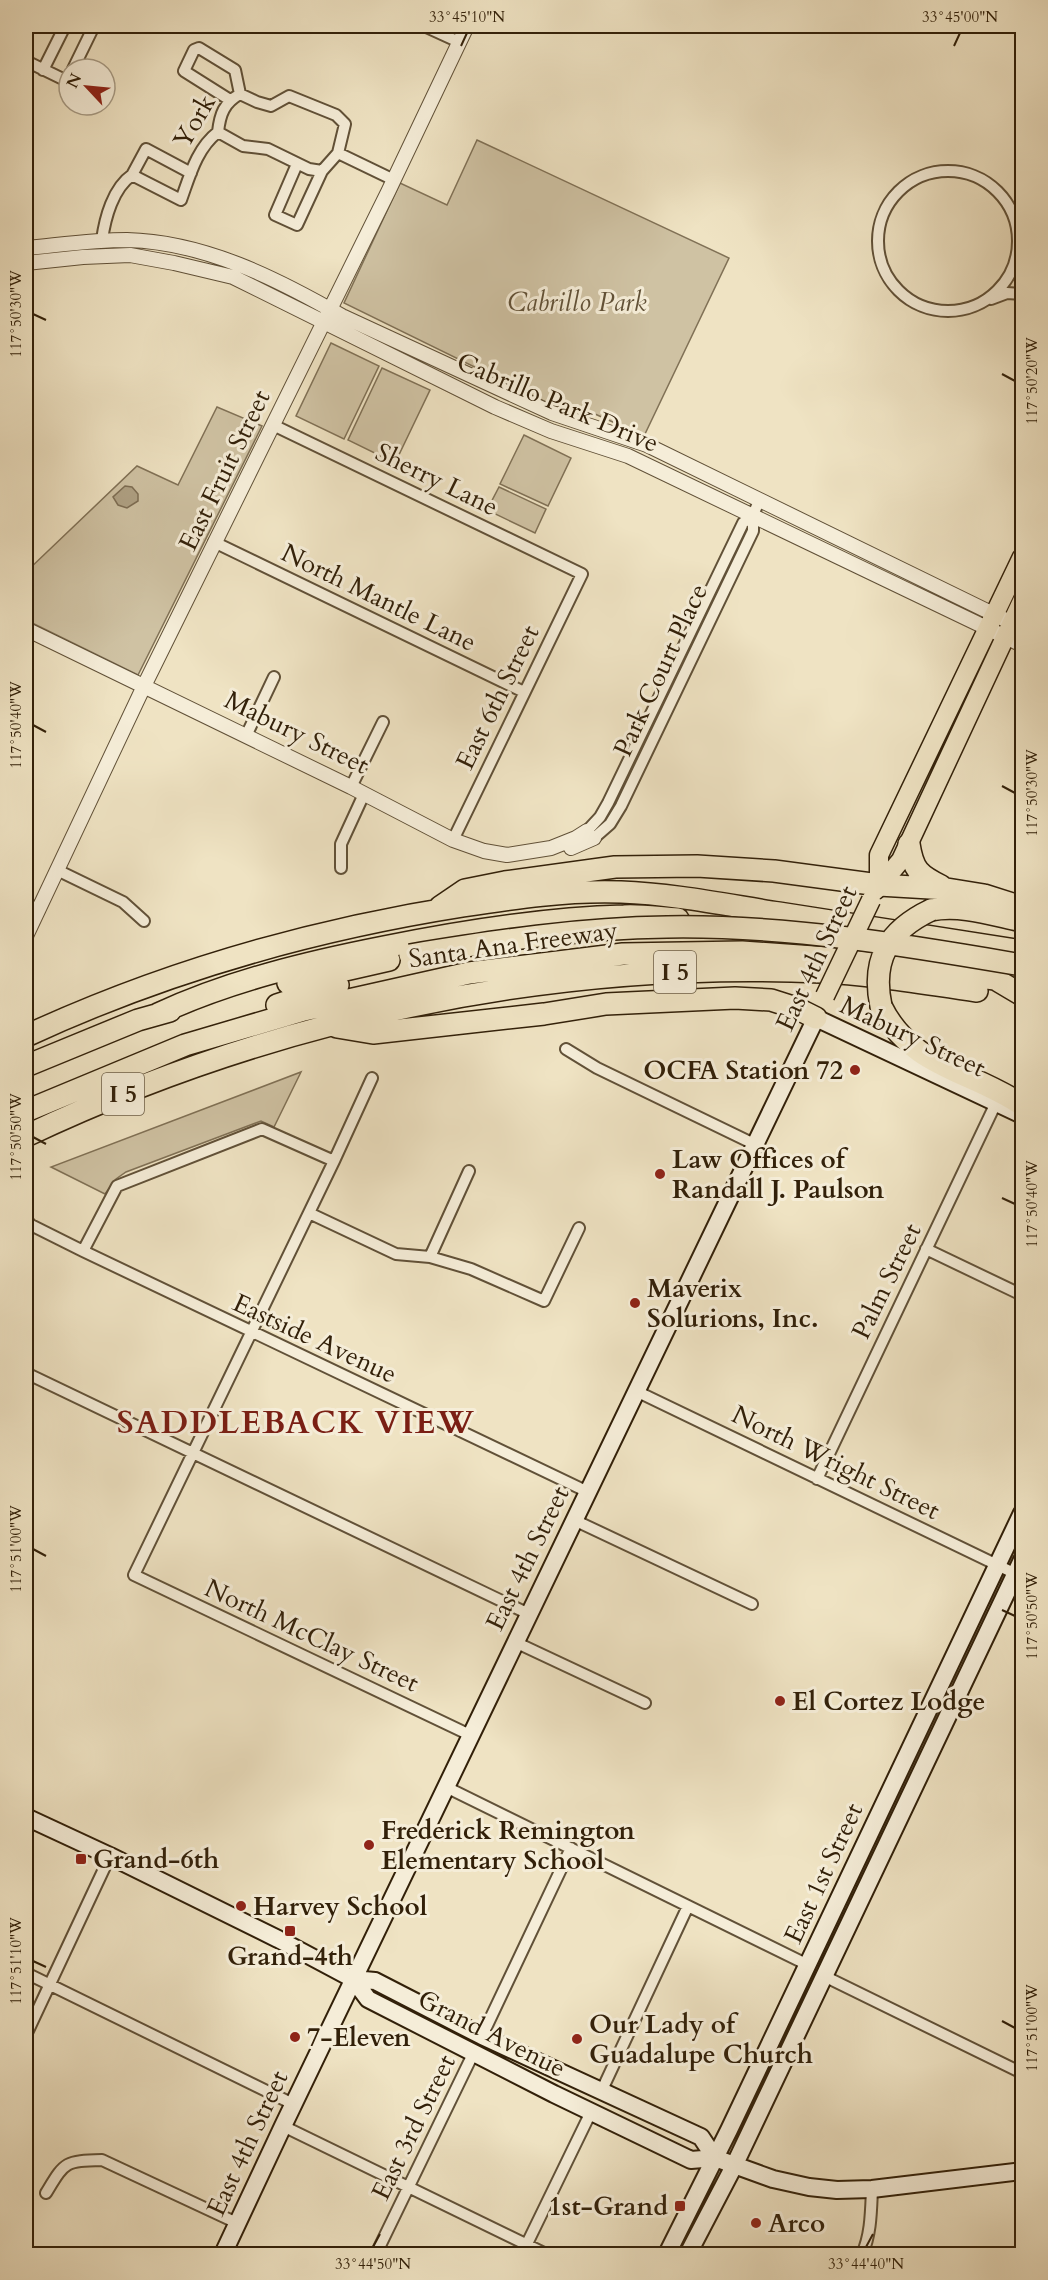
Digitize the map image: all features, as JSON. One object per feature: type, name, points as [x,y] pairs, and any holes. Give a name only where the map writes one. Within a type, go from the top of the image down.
[{"type":"highway","points":[[909,844],[917,871],[947,889]]},
{"type":"highway","points":[[436,910],[465,890],[570,872],[615,867],[697,866],[774,871],[875,892],[947,889],[1023,907]]},
{"type":"highway","name":"Santa Ana Freeway","points":[[26,1036],[112,999],[223,960],[326,932],[436,910],[541,894],[620,892],[691,899],[1023,951]]},
{"type":"highway","points":[[1023,921],[968,910],[941,908],[931,910],[904,925],[882,955],[878,991],[881,1006],[897,1032],[916,1051],[1023,1105]]},
{"type":"highway","name":"Santa Ana Freeway","points":[[158,1014],[196,996],[327,958],[438,936],[545,921],[625,915],[724,921],[773,912]]},
{"type":"highway","points":[[158,1014],[506,939],[603,929],[668,927],[747,929],[832,935],[1023,965]]},
{"type":"highway","points":[[185,1045],[233,1022],[411,959],[604,935],[748,936],[831,945],[1023,974]]},
{"type":"highway","name":"Santa Ana Freeway","points":[[26,1111],[185,1045],[304,1010],[458,975],[623,954],[742,952],[840,959],[995,979],[1023,996]]},
{"type":"highway","name":"Santa Ana Freeway","points":[[26,1136],[129,1092],[212,1061],[330,1026],[431,1001],[515,986],[619,975],[705,970],[823,972],[1023,996]]},
{"type":"highway","points":[[330,1026],[374,1033],[544,1014],[606,1004],[735,998],[771,1000],[796,1008],[816,1018]]},
{"type":"highway","name":"I 5","points":[[26,1066],[158,1014]]},
{"type":"main road","name":"East 4th Street","points":[[875,892],[879,855],[1023,557]]},
{"type":"main road","name":"East 4th Street","points":[[223,2254],[875,892],[902,860],[1014,629],[1023,601]]},
{"type":"main road","name":"Mabury Street","points":[[816,1018],[1023,1115]]},
{"type":"main road","name":"East 1st Street","points":[[667,2254],[808,1965],[1023,1513]]},
{"type":"main road","name":"East 1st Street","points":[[688,2254],[734,2166],[1019,1567]]},
{"type":"main road","name":"Grand Avenue","points":[[26,1817],[292,1946],[353,1979],[375,1981],[482,2036],[701,2138],[715,2158]]},
{"type":"main road","points":[[824,1976],[820,1968],[820,1956],[844,1888]]},
{"type":"main road","name":"Grand Avenue","points":[[353,1979],[368,1999],[591,2112],[692,2160],[715,2158],[773,2179],[809,2187],[872,2189],[1023,2171]]},
{"type":"street","points":[[43,70],[65,26]]},
{"type":"street","points":[[79,57],[94,26]]},
{"type":"street","points":[[424,26],[459,42]]},
{"type":"street","name":"East Fruit Street","points":[[26,936],[144,686],[394,180],[467,26]]},
{"type":"street","points":[[235,97],[235,70],[199,48],[194,50],[184,71],[235,97],[271,106],[289,96],[336,115],[345,124],[338,153],[322,171],[297,225],[275,215],[297,164]]},
{"type":"street","points":[[26,63],[57,76]]},
{"type":"street","name":"York","points":[[191,172],[146,149],[132,175],[181,200],[206,141],[218,132],[220,117],[235,97]]},
{"type":"street","points":[[218,132],[243,146],[268,149],[309,170],[322,171]]},
{"type":"street","points":[[338,153],[394,180]]},
{"type":"street","points":[[985,300],[999,289],[1010,274],[1016,257],[1020,244],[1013,213],[1007,202],[989,184],[970,174],[943,171],[922,175],[903,187],[888,206],[880,223],[878,246],[884,270],[897,290],[917,304],[943,311],[965,309],[1007,293],[1023,294]]},
{"type":"street","points":[[102,240],[105,218],[126,180],[132,175]]},
{"type":"street","name":"Cabrillo Park Drive","points":[[26,248],[102,240],[169,244],[206,253],[245,267],[502,391],[552,412],[647,445],[992,621]]},
{"type":"street","name":"Cabrillo Park Drive","points":[[26,263],[83,256],[130,255],[233,277],[495,407],[551,430],[628,456],[753,515],[1014,629],[1023,645]]},
{"type":"street","points":[[495,407],[502,391]]},
{"type":"street","name":"Sherry Lane","points":[[273,425],[582,574]]},
{"type":"street","name":"Park Court Place","points":[[591,834],[610,824],[621,806],[753,531],[753,515],[759,501]]},
{"type":"street","name":"North Mantle Lane","points":[[214,542],[524,692]]},
{"type":"street","name":"East 6th Street","points":[[453,840],[582,574]]},
{"type":"street","name":"Mabury Street","points":[[26,629],[358,790],[453,840],[484,851],[507,855],[551,848],[591,834]]},
{"type":"street","points":[[246,736],[274,677]]},
{"type":"street","points":[[342,868],[341,844],[383,722]]},
{"type":"street","points":[[57,870],[123,902],[144,921]]},
{"type":"street","points":[[26,903],[39,910]]},
{"type":"street","points":[[566,1049],[597,1068],[754,1144]]},
{"type":"street","points":[[193,1453],[372,1078]]},
{"type":"street","name":"Palm Street","points":[[817,1479],[996,1103]]},
{"type":"street","points":[[83,1251],[117,1186],[262,1129],[334,1161]]},
{"type":"street","points":[[430,1257],[469,1171]]},
{"type":"street","points":[[309,1213],[396,1254],[430,1257],[471,1269],[544,1301],[579,1228]]},
{"type":"street","name":"Eastside Avenue","points":[[26,1220],[31,1226],[252,1333],[588,1492]]},
{"type":"street","points":[[926,1249],[1023,1295]]},
{"type":"street","points":[[26,1373],[529,1614]]},
{"type":"street","name":"North Wright Street","points":[[636,1391],[998,1565],[1019,1567]]},
{"type":"street","name":"North McClay Street","points":[[193,1453],[134,1575],[470,1735]]},
{"type":"street","points":[[574,1520],[752,1604]]},
{"type":"street","points":[[515,1642],[645,1703]]},
{"type":"street","points":[[446,1787],[808,1965]]},
{"type":"street","name":"East 3rd Street","points":[[482,2036],[571,1848]]},
{"type":"street","points":[[26,2035],[110,1856]]},
{"type":"street","points":[[601,2092],[688,1906]]},
{"type":"street","points":[[26,1973],[293,2104]]},
{"type":"street","points":[[824,1976],[1023,2073]]},
{"type":"street","name":"East 3rd Street","points":[[376,2254],[474,2052]]},
{"type":"street","points":[[524,2250],[591,2112]]},
{"type":"street","points":[[283,2126],[524,2250],[546,2254]]},
{"type":"street","points":[[46,2193],[62,2166],[78,2160],[102,2160],[237,2223]]},
{"type":"street","points":[[862,2254],[867,2237],[872,2189]]},
{"type":"green space","name":"Cabrillo Park","points":[[477,140],[729,258],[644,436],[595,414],[554,406],[344,303],[400,183],[447,205]]},
{"type":"green space","points":[[331,343],[379,366],[344,439],[296,416]]},
{"type":"green space","points":[[382,368],[430,390],[395,463],[348,440]]},
{"type":"green space","points":[[217,407],[262,426],[138,675],[26,620],[26,572],[137,466],[178,485]]},
{"type":"green space","points":[[524,435],[571,458],[548,506],[500,484]]},
{"type":"green space","points":[[499,487],[546,509],[535,533],[487,510]]},
{"type":"green space","points":[[301,1072],[274,1127],[261,1121],[126,1172],[116,1179],[105,1194],[51,1167]]},
{"type":"shaded area","points":[[125,486],[132,487],[138,494],[138,501],[127,508],[118,505],[113,497]]},
{"type":"place","name":"OCFA Station 72","points":[[855,1070]]},
{"type":"place","name":"Law Offices of Randall J. Paulson","points":[[660,1174]]},
{"type":"place","name":"Maverix Solurions, Inc.","points":[[635,1303]]},
{"type":"place","name":"El Cortez Lodge","points":[[780,1701]]},
{"type":"place","name":"Frederick Remington Elementary School","points":[[369,1845]]},
{"type":"place","name":"Grand-6th","points":[[81,1859]]},
{"type":"place","name":"Harvey School","points":[[241,1906]]},
{"type":"place","name":"Grand-4th","points":[[290,1931]]},
{"type":"place","name":"7-Eleven","points":[[295,2037]]},
{"type":"place","name":"Our Lady of Guadalupe Church","points":[[577,2039]]},
{"type":"place","name":"1st-Grand","points":[[680,2206]]},
{"type":"place","name":"Arco","points":[[756,2223]]},
{"type":"district","name":"SADDLEBACK VIEW","points":[[296,1422]]}]
